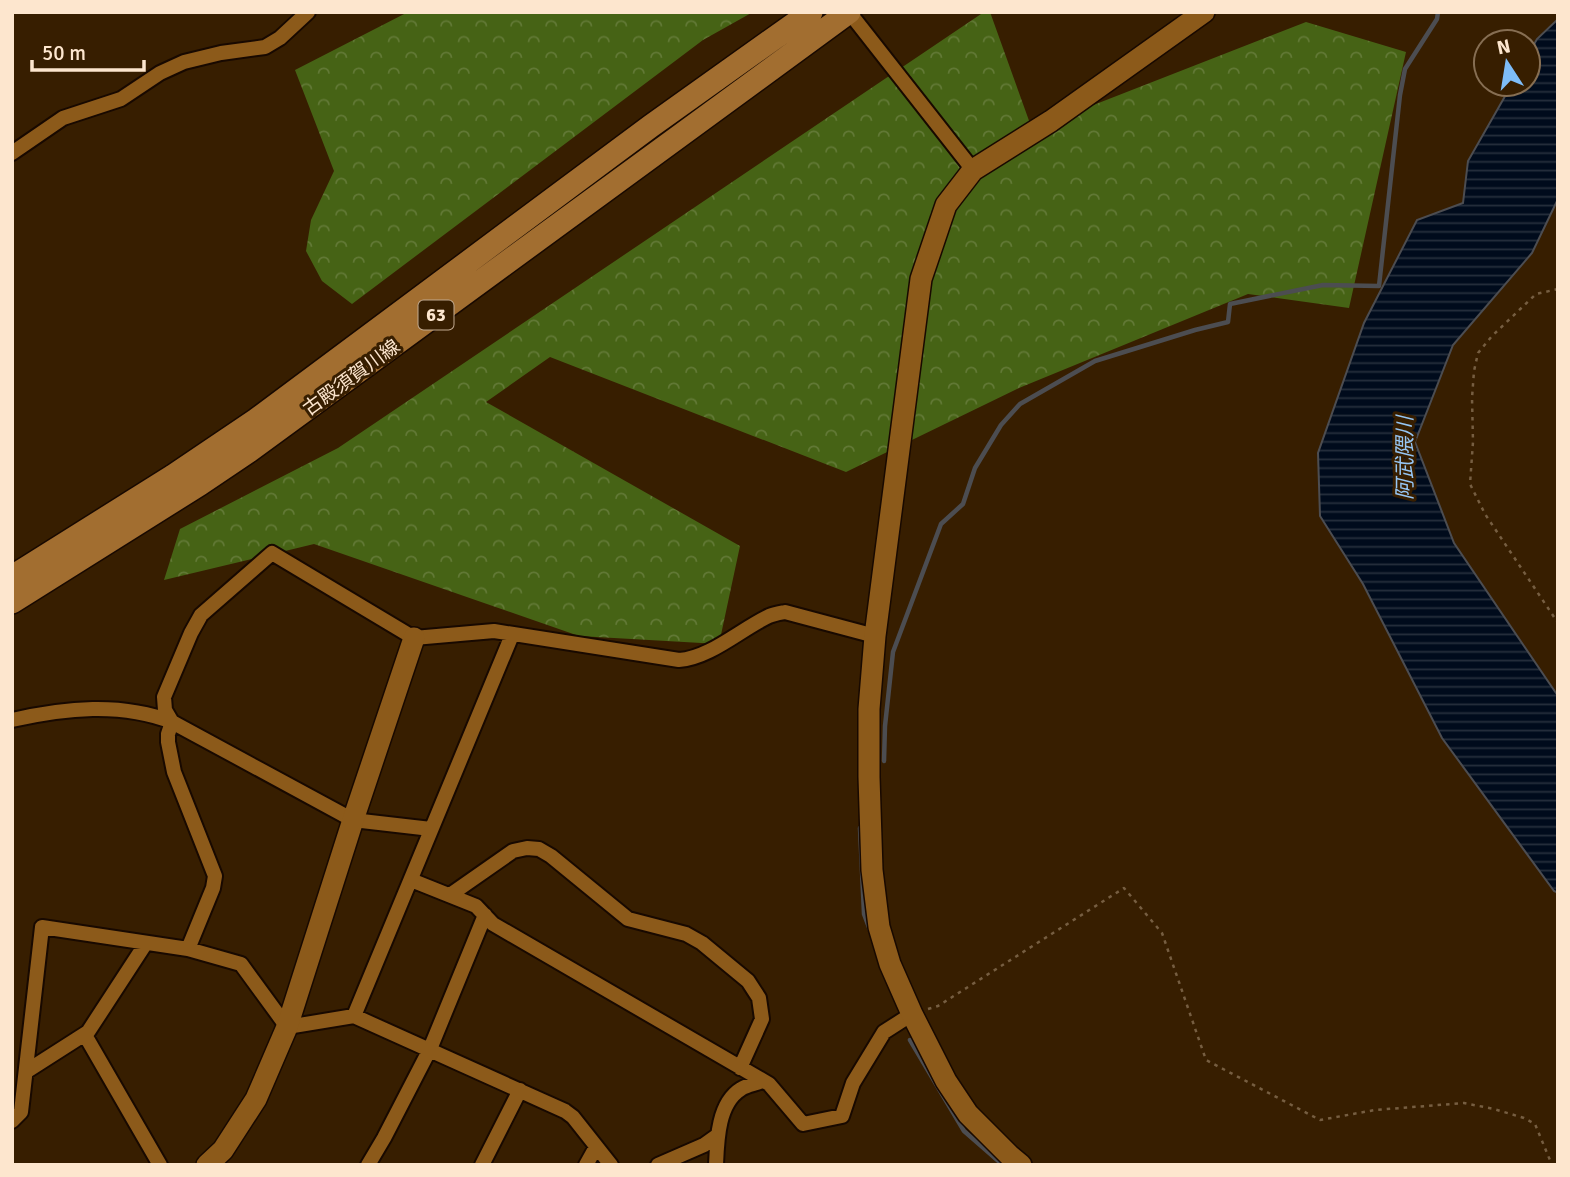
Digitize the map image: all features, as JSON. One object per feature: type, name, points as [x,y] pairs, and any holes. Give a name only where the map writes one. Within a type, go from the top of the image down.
[{"type":"main road","name":"古殿須賀川線","points":[[12,577],[162,483],[256,420],[651,126],[811,12]]},
{"type":"main road","name":"古殿須賀川線","points":[[12,602],[249,451],[849,12]]},
{"type":"street","points":[[12,153],[62,118],[121,99],[160,73],[184,62],[221,53],[265,47],[280,38],[308,12]]},
{"type":"street","points":[[849,12],[973,170]]},
{"type":"street","points":[[1021,1165],[968,1114],[946,1081],[912,1014],[890,964],[879,927],[872,870],[869,709],[875,636],[921,279],[946,205],[973,170],[1051,121],[1204,12]]},
{"type":"street","points":[[172,722],[164,710],[164,697],[201,615],[272,553],[414,638],[494,631],[691,660],[743,633],[770,615],[786,612],[875,636]]},
{"type":"street","points":[[354,1016],[512,635]]},
{"type":"street","points":[[207,1165],[223,1150],[256,1098],[287,1027],[414,638]]},
{"type":"street","points":[[12,720],[73,710],[111,709],[157,716],[353,820],[431,829]]},
{"type":"street","points":[[172,722],[168,742],[174,772],[215,876],[213,888],[187,949]]},
{"type":"street","points":[[450,895],[513,851],[538,849],[551,856],[628,919],[686,934],[702,943],[748,981],[759,998],[762,1019],[740,1068]]},
{"type":"street","points":[[411,880],[476,906],[493,924],[769,1084],[803,1124],[842,1116],[853,1083],[884,1032],[912,1014]]},
{"type":"street","points":[[368,1165],[430,1049],[485,915]]},
{"type":"street","points":[[12,1121],[21,1112],[42,927],[187,949],[241,964],[287,1027]]},
{"type":"street","points":[[27,1071],[89,1032],[146,943]]},
{"type":"street","points":[[287,1027],[354,1016],[520,1090],[573,1117],[611,1165]]},
{"type":"street","points":[[85,1035],[160,1165]]},
{"type":"street","points":[[716,1165],[725,1107],[730,1098],[741,1089],[762,1082]]},
{"type":"street","points":[[482,1165],[520,1090]]},
{"type":"street","points":[[658,1165],[704,1145],[719,1135]]},
{"type":"street","points":[[586,1165],[596,1147]]},
{"type":"path","points":[[1558,289],[1536,294],[1492,336],[1478,354],[1472,398],[1470,484],[1485,514],[1558,623]]},
{"type":"path","points":[[912,1014],[938,1006],[1124,888],[1162,933],[1206,1060],[1320,1120],[1376,1110],[1464,1104],[1524,1118],[1535,1124],[1552,1165]]},
{"type":"green space","points":[[408,12],[753,12],[703,40],[352,304],[322,281],[306,251],[311,220],[334,171],[295,70]]},
{"type":"green space","points":[[984,12],[990,12],[1032,129],[1306,22],[1406,52],[1349,308],[1248,294],[1019,388],[846,472],[550,357],[486,402],[740,546],[719,644],[579,636],[314,544],[164,580],[180,529],[338,448]]},
{"type":"water","name":"阿武隈川","points":[[1558,19],[1558,199],[1532,253],[1453,345],[1415,442],[1454,543],[1558,696],[1558,893],[1442,738],[1363,584],[1320,516],[1318,453],[1364,323],[1417,220],[1463,203],[1468,161],[1504,98],[1542,98],[1542,34]]},
{"type":"waterway","points":[[884,761],[893,652],[941,524],[963,504],[975,468],[1001,425],[1020,404],[1095,361],[1228,322],[1230,304],[1323,285],[1379,286],[1405,69],[1437,19],[1438,12]]},
{"type":"waterway","points":[[860,828],[864,914],[870,930]]},
{"type":"waterway","points":[[910,1040],[964,1131],[1003,1165]]}]
